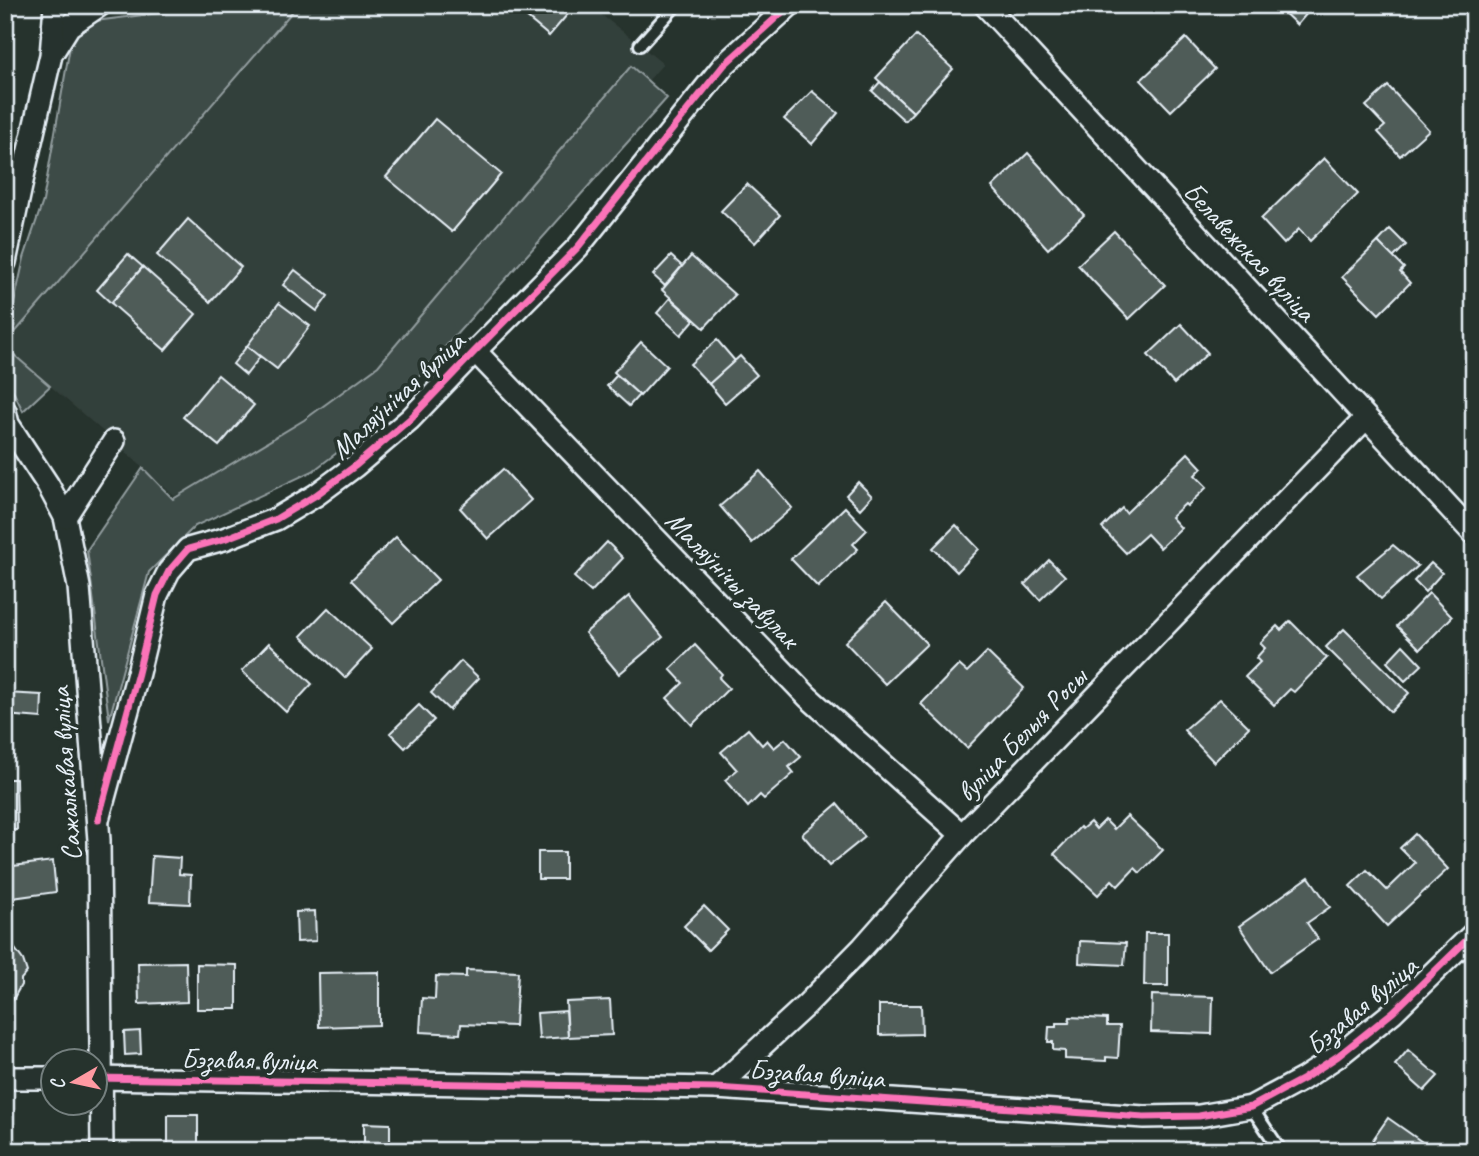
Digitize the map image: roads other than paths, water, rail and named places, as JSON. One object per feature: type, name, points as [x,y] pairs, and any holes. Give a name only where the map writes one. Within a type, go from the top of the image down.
[{"type":"street","points":[[5,262],[51,55],[55,5]]},
{"type":"street","points":[[51,55],[69,26],[100,5]]},
{"type":"street","name":"Маляўнічая вуліца","points":[[99,820],[156,595],[169,571],[188,549],[276,519],[316,495],[410,419],[578,247],[724,65],[790,5]]},
{"type":"street","name":"Белавежская вуліца","points":[[985,5],[1474,534]]},
{"type":"street","name":"Маляўнічы завулак","points":[[475,351],[808,697],[962,835]]},
{"type":"street","name":"вуліца Белыя Росы","points":[[716,1088],[806,1005],[853,957],[962,835],[1366,418]]},
{"type":"street","name":"Сажалкавая вуліца","points":[[6,419],[65,517],[79,587],[99,820],[97,1048]]},
{"type":"street","points":[[65,517],[114,441]]},
{"type":"street","name":"Бэзавая вуліца","points":[[108,1078],[716,1088],[1144,1117],[1199,1115],[1251,1107],[1303,1079],[1338,1056],[1393,1012],[1474,933]]},
{"type":"street","points":[[5,1078],[38,1078]]},
{"type":"street","name":"Сажалкавая вуліца","points":[[100,1118],[102,1151]]},
{"type":"lane","points":[[640,45],[676,5]]},
{"type":"lane","points":[[1251,1107],[1281,1151]]}]
